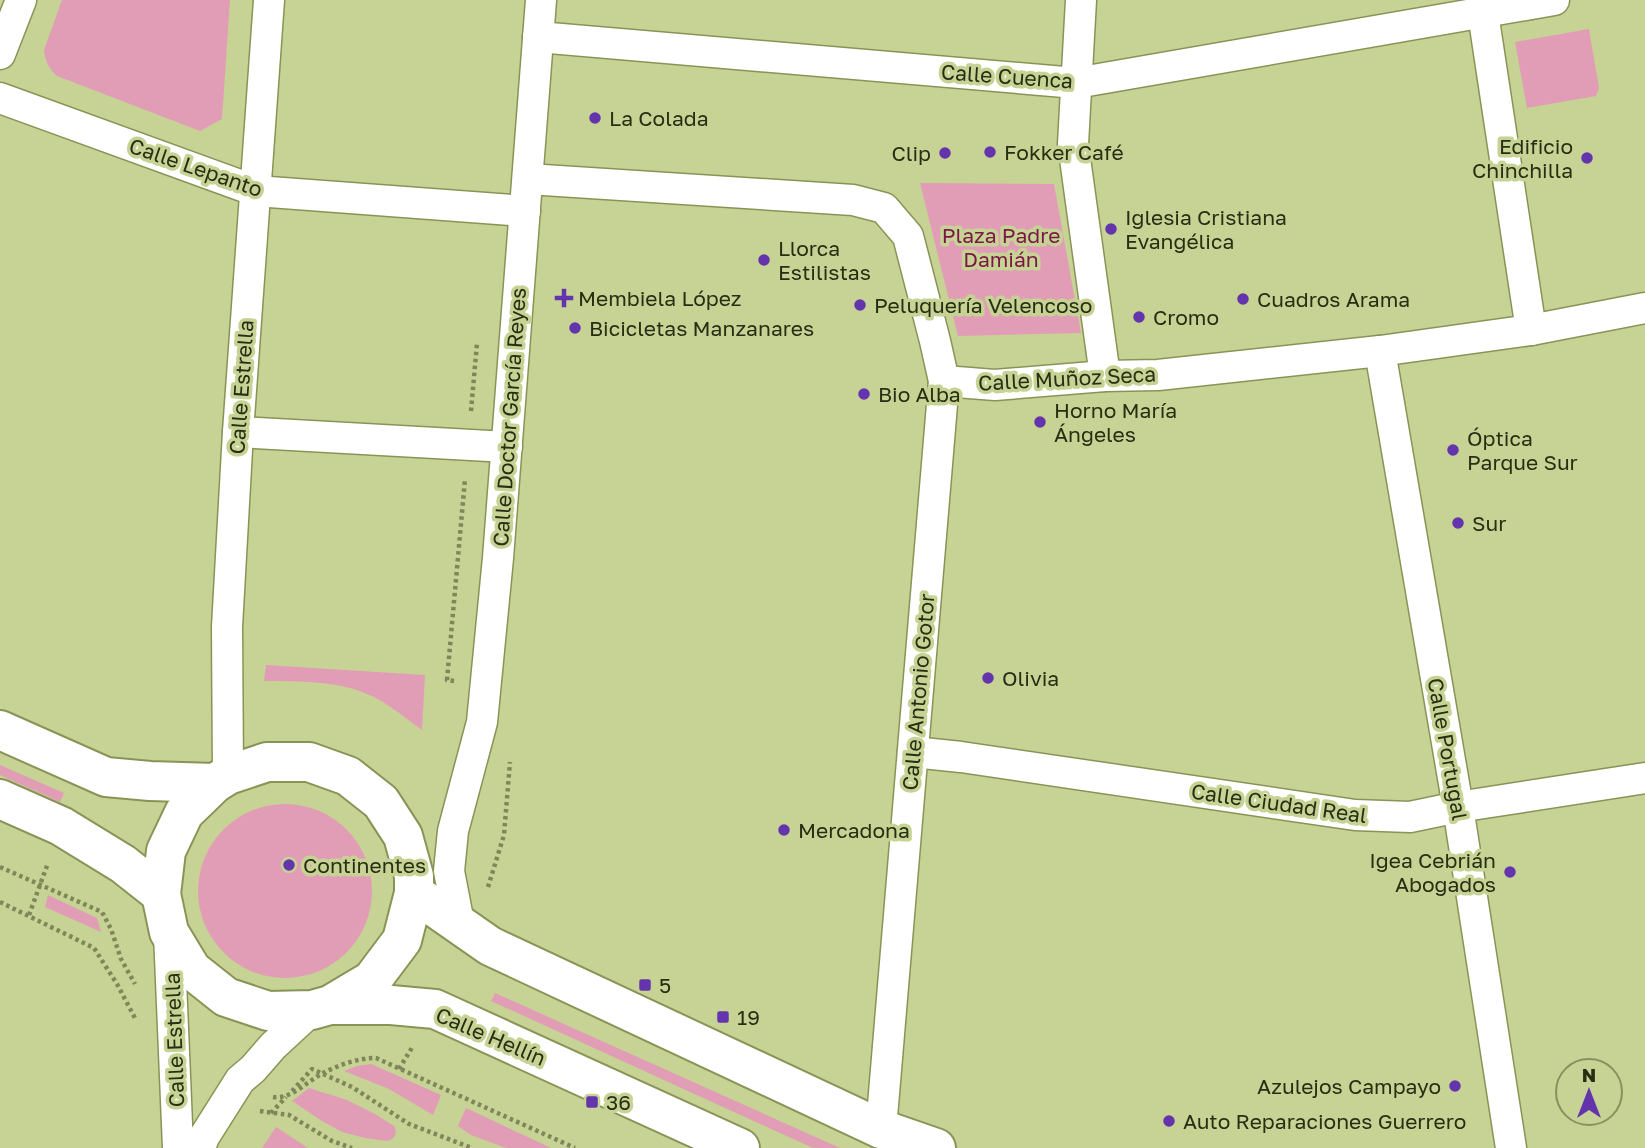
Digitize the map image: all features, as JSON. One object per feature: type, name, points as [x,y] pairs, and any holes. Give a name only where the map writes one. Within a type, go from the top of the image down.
[{"type":"main road","points":[[0,730],[106,777],[149,781],[222,779],[267,762],[309,762],[348,776],[381,802],[403,836],[414,884],[402,940],[372,980],[321,1008]]},
{"type":"main road","points":[[169,933],[161,894],[166,851],[184,813],[222,779]]},
{"type":"main road","points":[[0,799],[61,827],[122,863],[161,894]]},
{"type":"main road","points":[[414,884],[490,946],[881,1129],[936,1148]]},
{"type":"main road","name":"Calle Hellín","points":[[169,933],[192,970],[226,997],[268,1011],[391,1005],[435,1009],[740,1148]]},
{"type":"street","points":[[0,54],[21,0]]},
{"type":"street","name":"Calle Estrella","points":[[222,779],[238,432],[269,0]]},
{"type":"street","name":"Calle Doctor García Reyes","points":[[459,923],[449,870],[453,831],[482,722],[498,558],[541,0]]},
{"type":"street","points":[[1081,0],[1073,144],[1105,376]]},
{"type":"street","name":"Calle Cuenca","points":[[538,37],[1076,83],[1482,7],[1554,0]]},
{"type":"street","points":[[1482,7],[1531,330]]},
{"type":"street","name":"Calle Lepanto","points":[[0,98],[256,191],[525,211]]},
{"type":"street","points":[[528,179],[853,200],[884,208],[908,236],[944,381]]},
{"type":"street","name":"Calle Muñoz Seca","points":[[944,381],[995,385],[1105,376],[1158,375],[1380,351],[1531,330],[1645,309]]},
{"type":"street","name":"Calle Portugal","points":[[1380,351],[1458,807],[1511,1148]]},
{"type":"street","name":"Calle Antonio Gotor","points":[[881,1129],[944,381]]},
{"type":"street","points":[[238,432],[506,447]]},
{"type":"street","name":"Calle Ciudad Real","points":[[913,752],[1355,815],[1410,817],[1645,778]]},
{"type":"street","name":"Calle Doctor García Reyes","points":[[414,884],[453,831]]},
{"type":"street","name":"Calle Estrella","points":[[169,933],[178,1148]]},
{"type":"street","name":"Calle Estrella","points":[[200,1148],[204,1137],[240,1080],[273,1046],[321,1008]]},
{"type":"path","points":[[0,867],[102,912],[121,959],[138,989]]},
{"type":"path","points":[[244,1077],[270,1097],[280,1099],[321,1074],[350,1062],[376,1058],[575,1148]]},
{"type":"path","points":[[271,1113],[312,1069],[352,1087],[409,1124],[472,1148]]},
{"type":"green space","points":[[62,0],[230,0],[222,119],[200,131],[57,76],[45,58],[44,50]]},
{"type":"green space","points":[[1589,29],[1599,88],[1596,96],[1527,108],[1515,42]]},
{"type":"green space","name":"Plaza Padre Damián","points":[[920,183],[1054,184],[1081,333],[958,336]]},
{"type":"green space","points":[[266,665],[425,675],[422,730],[382,701],[344,686],[264,681]]},
{"type":"green space","points":[[0,765],[64,793],[60,802],[0,775]]},
{"type":"green space","points":[[285,804],[318,811],[346,830],[365,858],[372,891],[365,924],[346,952],[318,971],[285,978],[252,971],[224,952],[205,924],[198,891],[205,858],[224,830],[252,811]]},
{"type":"green space","points":[[48,895],[97,918],[101,932],[45,907]]},
{"type":"green space","points":[[495,993],[840,1148],[813,1148],[491,1001]]},
{"type":"green space","points":[[371,1064],[441,1095],[433,1115],[389,1089],[344,1071]]},
{"type":"green space","points":[[309,1088],[347,1100],[375,1114],[394,1126],[395,1136],[386,1141],[365,1138],[342,1132],[322,1121],[292,1101]]},
{"type":"green space","points":[[466,1108],[551,1148],[506,1148],[471,1135],[458,1126]]},
{"type":"green space","points":[[276,1127],[308,1148],[262,1148]]},
{"type":"place","name":"La Colada","points":[[595,118]]},
{"type":"place","name":"Fokker Café","points":[[990,152]]},
{"type":"place","name":"Clip","points":[[945,153]]},
{"type":"place","name":"Edificio Chinchilla","points":[[1587,158]]},
{"type":"place","name":"Iglesia Cristiana Evangélica","points":[[1111,229]]},
{"type":"place","name":"Llorca Estilistas","points":[[764,260]]},
{"type":"place","name":"Membiela López","points":[[564,298]]},
{"type":"place","name":"Cuadros Arama","points":[[1243,299]]},
{"type":"place","name":"Peluquería Velencoso","points":[[860,305]]},
{"type":"place","name":"Cromo","points":[[1139,317]]},
{"type":"place","name":"Bicicletas Manzanares","points":[[575,328]]},
{"type":"place","name":"Bio Alba","points":[[864,394]]},
{"type":"place","name":"Horno María Ángeles","points":[[1040,422]]},
{"type":"place","name":"Óptica Parque Sur","points":[[1453,450]]},
{"type":"place","name":"Sur","points":[[1458,523]]},
{"type":"place","name":"Olivia","points":[[988,678]]},
{"type":"place","name":"Mercadona","points":[[784,830]]},
{"type":"place","name":"Continentes","points":[[289,865]]},
{"type":"place","name":"Igea Cebrián Abogados","points":[[1510,872]]},
{"type":"place","name":"5","points":[[645,985]]},
{"type":"place","name":"19","points":[[723,1017]]},
{"type":"place","name":"Azulejos Campayo","points":[[1455,1086]]},
{"type":"place","name":"36","points":[[592,1102]]},
{"type":"place","name":"Auto Reparaciones Guerrero","points":[[1169,1121]]}]
